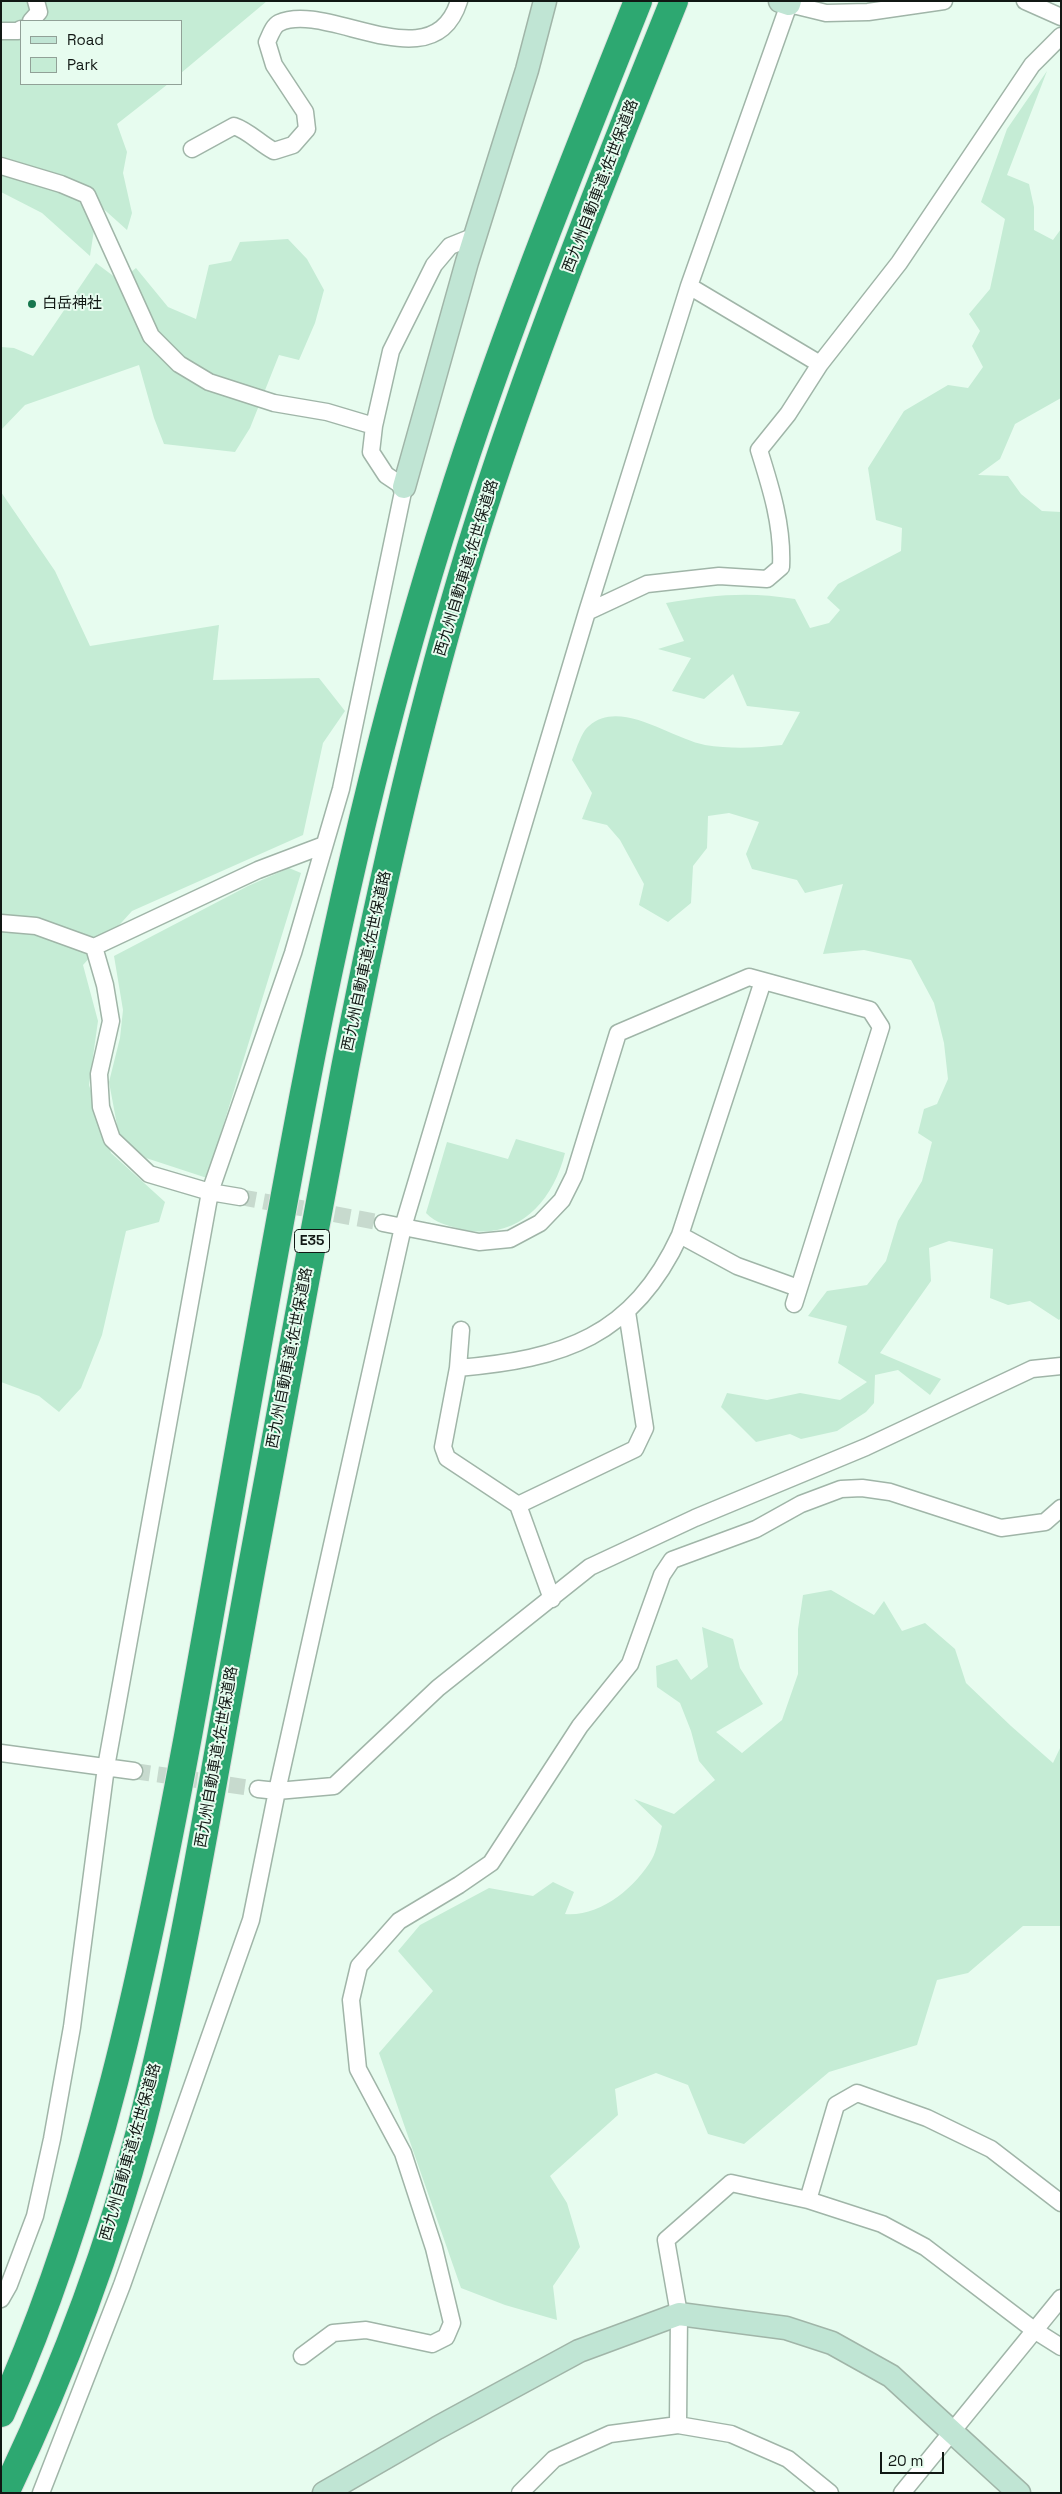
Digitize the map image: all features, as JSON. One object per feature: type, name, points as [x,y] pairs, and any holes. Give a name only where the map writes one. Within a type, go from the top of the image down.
[{"type":"highway","name":"E35","points":[[1,2414],[50,2291],[88,2182],[120,2063],[142,1969],[189,1732],[306,1082],[356,853],[413,628],[449,506],[525,287],[638,1]]},
{"type":"highway","name":"西九州自動車道;佐世保道路","points":[[5,2493],[31,2439],[78,2323],[118,2204],[147,2100],[186,1929],[284,1388],[371,938],[403,799],[439,658],[471,547],[538,351],[595,196],[674,2]]},
{"type":"street","points":[[32,20],[39,12],[36,1]]},
{"type":"street","points":[[192,149],[234,126],[245,129],[258,142],[274,151],[293,145],[307,129],[305,112],[274,65],[267,42],[277,24],[292,15],[311,14],[341,20],[372,30],[404,36],[431,34],[447,23],[458,1]]},
{"type":"street","points":[[1,2299],[9,2285],[35,2216],[52,2139],[72,2027],[106,1767],[210,1192],[293,954],[341,790],[404,487],[475,236],[527,70],[545,1]]},
{"type":"street","points":[[41,2493],[122,2286],[252,1920],[277,1791],[403,1227],[587,612],[689,286],[786,2],[826,13],[843,13],[868,12],[944,1]]},
{"type":"street","points":[[1025,1],[1061,17]]},
{"type":"street","points":[[1,31],[20,30]]},
{"type":"street","points":[[587,612],[648,584],[719,576],[767,579],[781,567],[782,548],[775,503],[759,450],[788,414],[820,364],[898,263],[1032,65],[1061,36]]},
{"type":"street","points":[[1,166],[61,184],[87,195],[152,336],[178,364],[209,382],[274,403],[327,412],[374,426]]},
{"type":"street","points":[[404,487],[386,475],[370,452],[391,351],[434,265],[450,246],[475,236]]},
{"type":"street","points":[[689,286],[820,364]]},
{"type":"street","points":[[1,923],[36,926],[94,947],[258,870],[324,844]]},
{"type":"street","points":[[94,947],[105,985],[111,1021],[99,1074],[101,1107],[112,1139],[149,1174],[210,1192],[240,1197]]},
{"type":"street","points":[[383,1223],[479,1242],[510,1238],[540,1222],[562,1200],[574,1176],[618,1033],[749,977],[870,1010],[881,1027],[796,1296],[680,1235]]},
{"type":"street","points":[[458,1368],[509,1364],[555,1353],[591,1336],[627,1312],[667,1263],[680,1235],[763,981]]},
{"type":"street","points":[[518,1504],[635,1449],[645,1428],[627,1312]]},
{"type":"street","points":[[461,1330],[458,1368],[443,1447],[447,1458],[518,1504],[552,1599]]},
{"type":"street","points":[[258,1788],[277,1791],[334,1786],[438,1688],[590,1567],[696,1518],[866,1446],[1032,1369],[1061,1366]]},
{"type":"street","points":[[302,2356],[333,2333],[366,2330],[432,2344],[446,2337],[452,2323],[431,2238],[403,2153],[358,2069],[351,2000],[359,1966],[399,1921],[459,1886],[491,1863],[580,1726],[630,1664],[662,1575],[672,1560],[756,1529],[802,1504],[841,1489],[862,1488],[890,1492],[1001,1528],[1045,1522],[1061,1508]]},
{"type":"street","points":[[1,1754],[134,1771]]},
{"type":"street","points":[[808,2200],[836,2105],[856,2093],[928,2118],[991,2149],[1061,2203]]},
{"type":"street","points":[[678,2425],[679,2314],[666,2240],[731,2183],[808,2200],[882,2224],[926,2247],[1034,2330],[1061,2347]]},
{"type":"street","points":[[902,2493],[1061,2298]]},
{"type":"street","points":[[324,2493],[437,2428],[579,2351],[679,2314],[786,2328],[832,2343],[890,2376],[954,2431],[1020,2493]]},
{"type":"street","points":[[520,2493],[554,2459],[610,2434],[678,2425],[730,2434],[788,2459],[830,2493]]},
{"type":"green space","points":[[1,1],[267,1],[182,72],[182,20],[20,20],[20,85],[167,85],[117,124],[127,152],[123,173],[132,213],[127,230],[98,204],[90,256],[42,213],[1,192]]},
{"type":"green space","points":[[1047,71],[1007,175],[1029,184],[1034,207],[1034,230],[1053,240],[1061,229],[1061,398],[1015,424],[1000,459],[978,475],[1008,476],[1021,494],[1042,511],[1061,512],[1061,1318],[1059,1320],[1030,1301],[1008,1305],[990,1298],[993,1249],[949,1241],[929,1248],[931,1281],[880,1353],[941,1379],[930,1395],[898,1370],[875,1375],[874,1403],[866,1412],[837,1431],[801,1439],[790,1434],[756,1442],[721,1407],[727,1393],[767,1400],[800,1393],[840,1400],[867,1382],[838,1363],[847,1326],[808,1316],[827,1291],[867,1285],[886,1261],[898,1221],[922,1181],[932,1142],[918,1133],[924,1109],[937,1104],[948,1079],[944,1043],[934,1003],[911,960],[864,950],[823,954],[843,884],[805,893],[797,880],[752,869],[746,854],[759,822],[729,813],[708,816],[707,848],[693,866],[691,903],[668,922],[639,905],[644,884],[620,840],[607,825],[582,819],[592,793],[572,760],[581,737],[589,726],[602,719],[616,716],[631,718],[705,745],[744,748],[782,745],[800,712],[747,706],[733,674],[704,699],[672,691],[691,658],[658,649],[684,641],[666,603],[730,595],[762,595],[795,599],[810,628],[829,623],[840,610],[827,598],[838,584],[901,551],[902,528],[876,520],[868,468],[904,411],[948,385],[968,388],[983,367],[972,346],[980,331],[969,314],[990,289],[1005,219],[981,202],[1007,129]]},
{"type":"green space","points":[[288,239],[307,259],[324,290],[315,323],[299,360],[279,355],[250,428],[235,452],[164,444],[154,418],[139,365],[25,405],[1,430],[1,347],[14,348],[33,356],[96,263],[120,281],[136,268],[168,307],[196,319],[209,265],[231,261],[240,242]]},
{"type":"green space","points":[[1,492],[55,571],[90,646],[219,625],[213,680],[319,678],[345,711],[323,743],[303,835],[132,911],[83,965],[98,1021],[89,1085],[111,1153],[165,1202],[159,1222],[126,1231],[102,1335],[81,1388],[59,1412],[39,1396],[1,1382]]},
{"type":"green space","points":[[289,868],[301,873],[207,1178],[146,1158],[119,1136],[109,1082],[120,1038],[123,1010],[114,956],[248,886]]},
{"type":"green space","points":[[516,1139],[565,1153],[551,1188],[541,1203],[529,1215],[514,1224],[498,1230],[480,1232],[446,1225],[426,1213],[447,1142],[508,1159]]},
{"type":"green space","points":[[831,1590],[874,1615],[884,1601],[902,1631],[925,1623],[955,1649],[966,1683],[1053,1763],[1061,1746],[1061,1926],[1023,1926],[968,1973],[937,1980],[917,2045],[829,2072],[744,2144],[708,2134],[688,2085],[656,2073],[615,2089],[618,2115],[550,2176],[567,2203],[580,2247],[553,2286],[557,2320],[505,2305],[461,2288],[379,2053],[433,1991],[398,1951],[420,1925],[489,1888],[533,1896],[553,1882],[574,1892],[565,1914],[591,1911],[615,1899],[626,1890],[645,1870],[652,1859],[662,1826],[634,1799],[674,1814],[715,1780],[699,1761],[691,1731],[680,1703],[657,1687],[656,1666],[677,1659],[691,1680],[708,1667],[702,1627],[733,1639],[740,1668],[763,1704],[716,1732],[742,1753],[782,1720],[798,1674],[798,1629],[803,1595]]},
{"type":"tunnel","points":[[240,1197],[383,1223]]},
{"type":"tunnel","points":[[134,1771],[258,1789]]},
{"type":"place","name":"白岳神社","points":[[32,304]]}]
